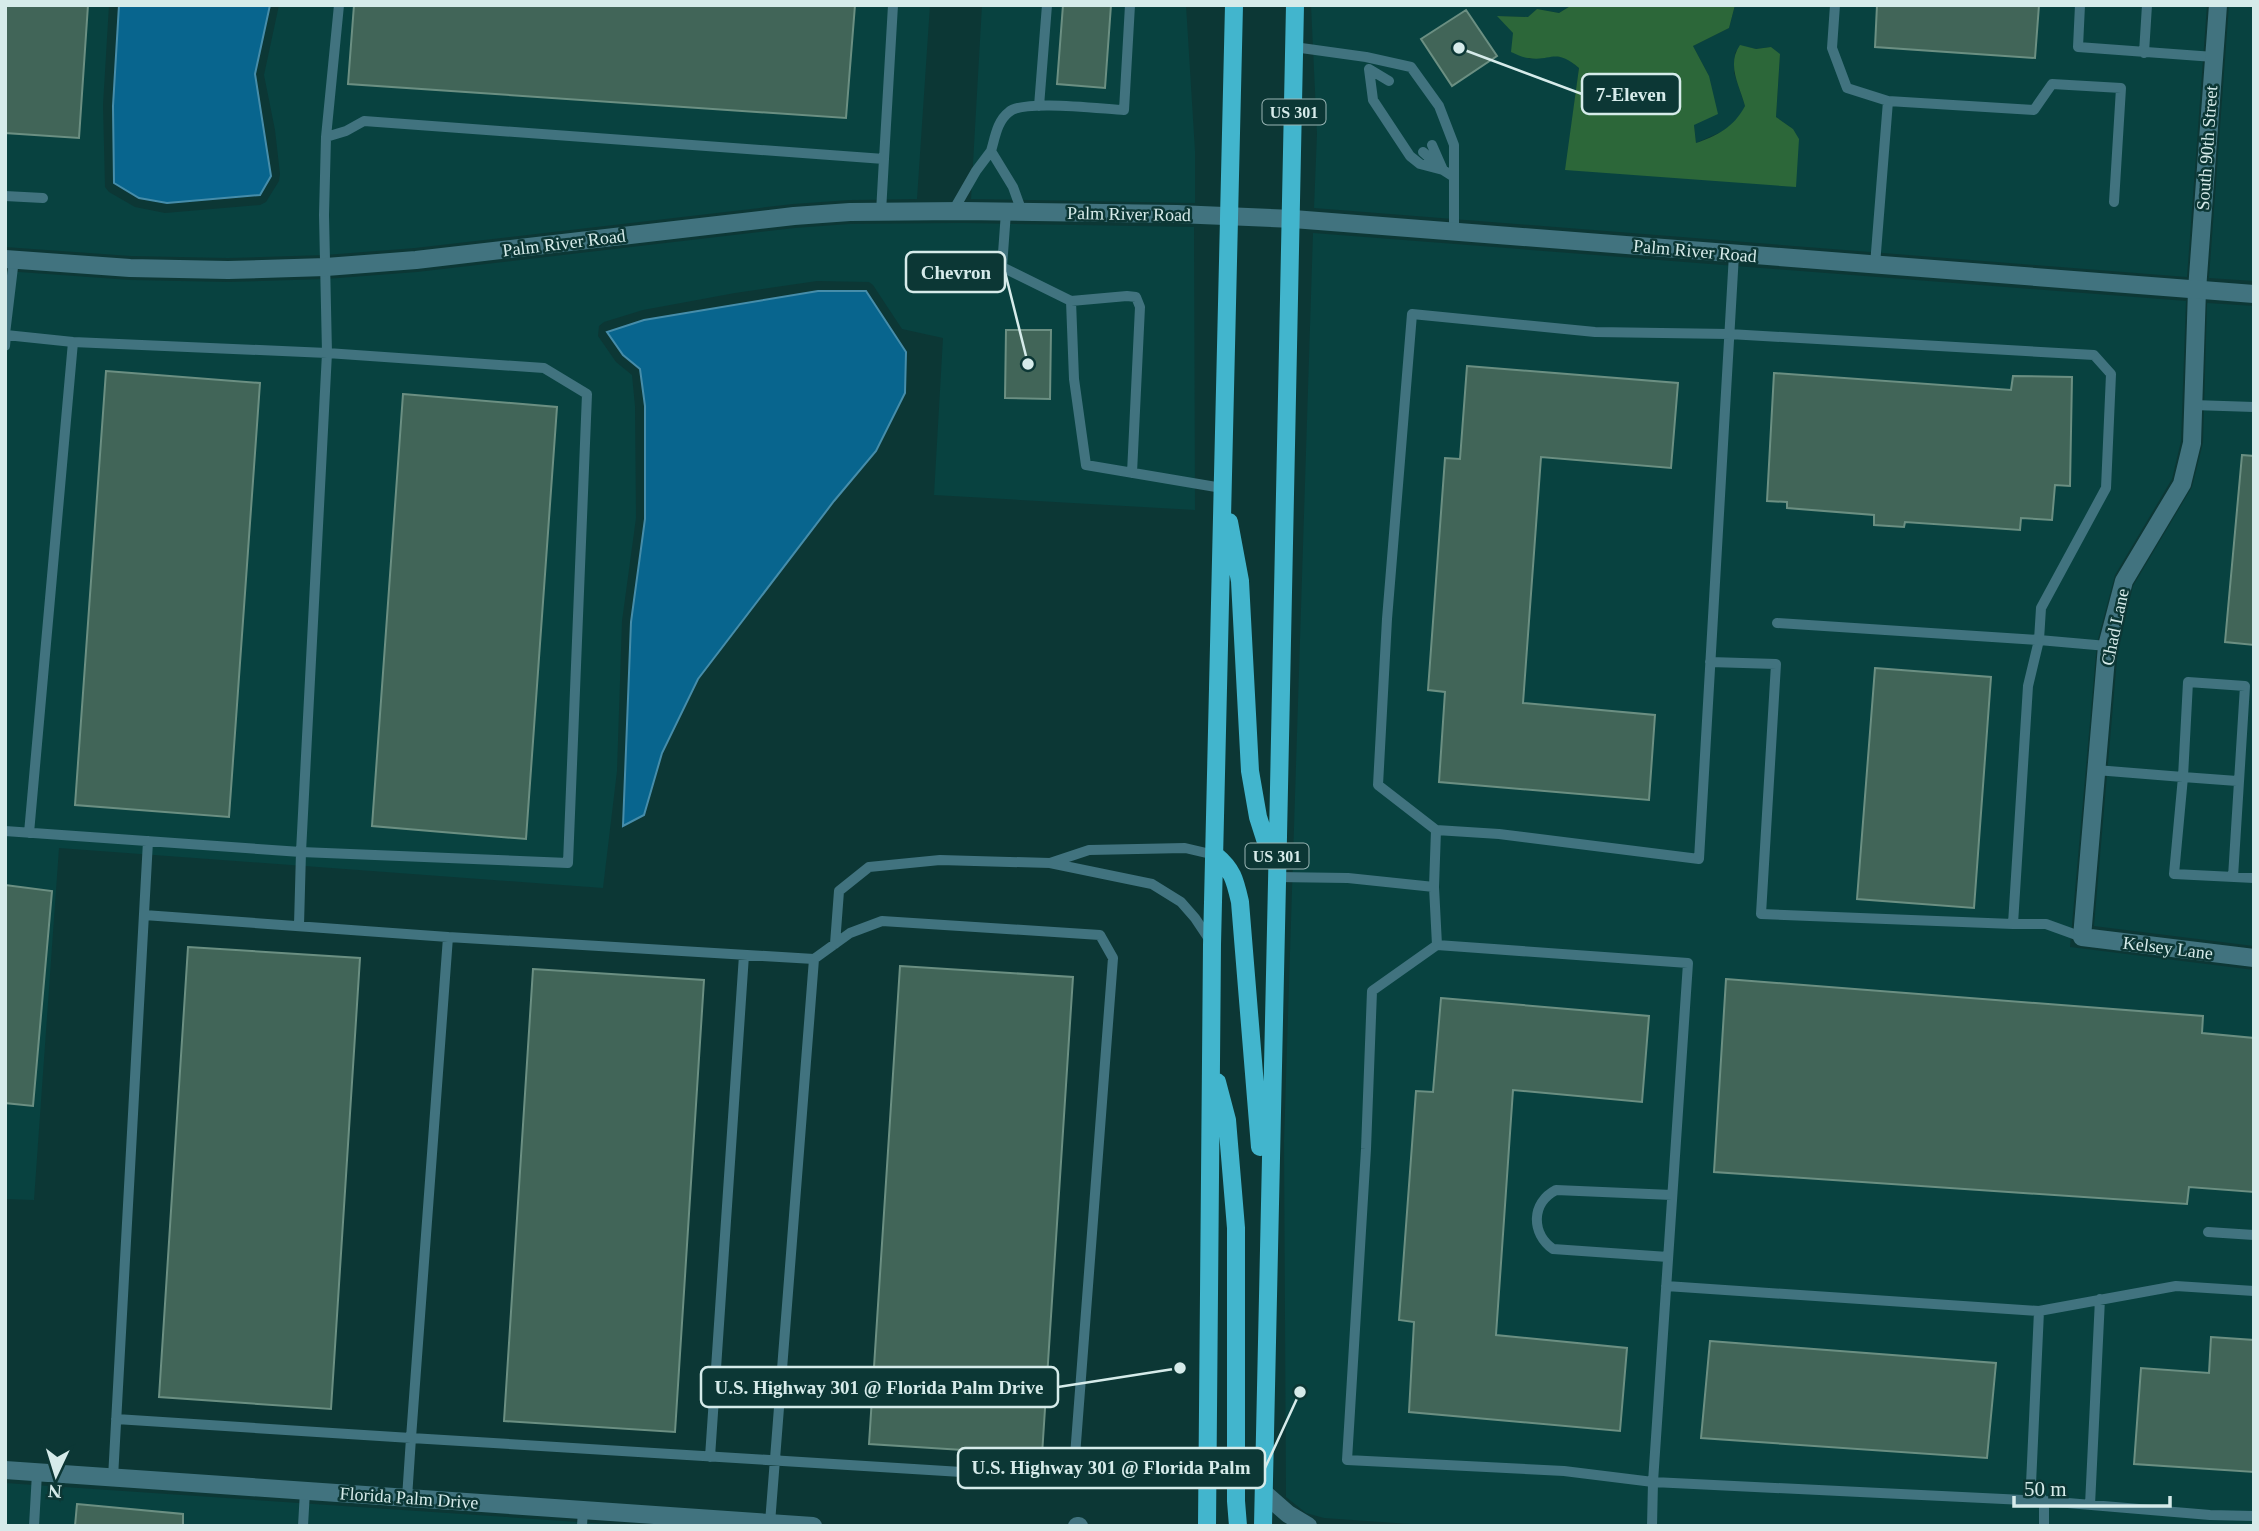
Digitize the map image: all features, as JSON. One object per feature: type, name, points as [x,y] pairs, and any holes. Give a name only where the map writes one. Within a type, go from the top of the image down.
[{"type":"main road","points":[[1206,1526],[1212,945],[1234,5]]},
{"type":"main road","name":"US 301","points":[[1263,1526],[1293,219],[1295,5]]},
{"type":"main road","points":[[1222,488],[1240,581],[1250,771],[1258,817],[1277,869]]},
{"type":"main road","points":[[1215,856],[1228,866],[1235,879],[1240,902],[1268,1241]]},
{"type":"main road","points":[[1211,1062],[1227,1121],[1236,1228],[1238,1526]]},
{"type":"street","name":"South 90th Street","points":[[2197,290],[2218,5]]},
{"type":"street","name":"Palm River Road","points":[[10,259],[130,268],[228,270],[326,267],[468,255],[794,216],[953,211],[1293,219],[2254,294]]},
{"type":"street","name":"Chad Lane","points":[[2082,937],[2108,646],[2124,581],[2182,484],[2192,443],[2197,290]]},
{"type":"street","name":"Kelsey Lane","points":[[2082,937],[2254,958]]},
{"type":"street","name":"Florida Palm Drive","points":[[5,1470],[407,1498],[582,1518],[813,1526]]},
{"type":"street","points":[[1264,1493],[1288,1514],[1308,1526]]},
{"type":"lane","points":[[299,925],[327,354],[324,215],[326,137],[339,5]]},
{"type":"lane","points":[[881,212],[893,5]]},
{"type":"lane","points":[[1039,106],[1047,5]]},
{"type":"lane","points":[[953,211],[991,151],[999,124],[1010,110],[1026,105],[1124,110],[1130,5]]},
{"type":"lane","points":[[1835,5],[1832,48],[1847,88],[1888,102],[2034,110],[2052,84],[2121,88],[2115,202]]},
{"type":"lane","points":[[2080,5],[2078,47],[2214,57]]},
{"type":"lane","points":[[2144,53],[2147,5]]},
{"type":"lane","points":[[1294,47],[1366,57],[1411,67],[1439,106],[1454,145],[1454,232]]},
{"type":"lane","points":[[1366,57],[1373,100],[1410,156],[1420,164],[1443,170]]},
{"type":"lane","points":[[1369,69],[1389,82]]},
{"type":"lane","points":[[1369,69],[1378,88]]},
{"type":"lane","points":[[1875,265],[1888,102]]},
{"type":"lane","points":[[326,137],[346,131],[364,121],[884,159]]},
{"type":"lane","points":[[1432,145],[1443,170]]},
{"type":"lane","points":[[991,151],[1013,187],[1014,212],[1002,267],[1071,301],[1136,297],[1140,307],[1132,473]]},
{"type":"lane","points":[[1423,152],[1454,177]]},
{"type":"lane","points":[[5,196],[43,198]]},
{"type":"lane","points":[[1734,254],[1729,334],[1710,662],[1699,859],[1499,834],[1436,830],[1378,785],[1391,567],[1412,314],[1595,332],[1729,334],[2094,355],[2111,374],[2106,488],[2041,608],[2039,640],[2028,686],[2013,925]]},
{"type":"lane","points":[[5,346],[10,259]]},
{"type":"lane","points":[[1071,301],[1074,379],[1086,465],[1222,488]]},
{"type":"lane","points":[[5,831],[301,852],[568,863],[587,394],[544,368],[73,342],[6,335]]},
{"type":"lane","points":[[29,832],[73,342]]},
{"type":"lane","points":[[2193,405],[2254,407]]},
{"type":"lane","points":[[1777,623],[2108,646]]},
{"type":"lane","points":[[1710,662],[1776,664],[1761,914],[2013,925],[2046,924],[2082,937]]},
{"type":"lane","points":[[2233,877],[2245,686],[2188,682],[2174,874],[2233,877],[2254,878]]},
{"type":"lane","points":[[2096,770],[2237,781]]},
{"type":"lane","points":[[1436,830],[1434,887],[1437,945]]},
{"type":"lane","points":[[113,1478],[148,841]]},
{"type":"lane","points":[[1050,863],[1089,850],[1185,848],[1215,856]]},
{"type":"lane","points":[[835,944],[839,891],[869,867],[940,860],[1050,863],[1152,884],[1181,902],[1212,945]]},
{"type":"lane","points":[[1277,869],[1434,887]]},
{"type":"lane","points":[[116,1419],[1060,1478],[1075,1456],[1113,958],[1100,935],[882,921],[850,933],[814,959],[144,915]]},
{"type":"lane","points":[[407,1498],[448,937]]},
{"type":"lane","points":[[1652,1526],[1653,1482],[1688,963],[1437,945],[1372,991],[1365,1162],[1347,1460],[1564,1471],[1653,1482],[2044,1501],[2210,1515],[2254,1516]]},
{"type":"lane","points":[[710,1457],[744,955]]},
{"type":"lane","points":[[770,1523],[814,959]]},
{"type":"lane","points":[[1668,1257],[1553,1249],[1541,1241],[1537,1225],[1539,1206],[1545,1196],[1556,1190],[1672,1195]]},
{"type":"lane","points":[[2208,1232],[2254,1235]]},
{"type":"lane","points":[[1666,1286],[2039,1311],[2176,1286],[2254,1291]]},
{"type":"lane","points":[[2090,1505],[2100,1299]]},
{"type":"lane","points":[[2039,1311],[2031,1484],[2044,1501],[2044,1526]]},
{"type":"lane","points":[[34,1526],[37,1473]]},
{"type":"lane","points":[[303,1526],[305,1491]]},
{"type":"shaded area","points":[[5,5],[109,5],[103,105],[105,187],[135,207],[165,213],[260,205],[266,202],[279,181],[275,130],[264,75],[279,5],[930,5],[917,199],[793,204],[415,248],[325,255],[228,258],[131,256],[5,247]]},
{"type":"shaded area","points":[[982,5],[1186,5],[1195,151],[1195,203],[971,199]]},
{"type":"shaded area","points":[[1311,5],[1572,5],[1559,13],[1537,9],[1529,17],[1498,16],[1513,33],[1529,59],[1551,55],[1567,58],[1579,68],[1566,170],[1793,129],[1776,117],[1780,55],[1771,47],[1756,49],[1740,46],[1735,53],[1734,73],[1745,106],[1738,120],[1723,131],[1696,143],[1694,125],[1709,76],[1693,46],[1729,28],[1735,5],[2207,5],[2187,277],[1314,208],[1317,134]]},
{"type":"shaded area","points":[[2229,5],[2254,5],[2254,281],[2209,278]]},
{"type":"shaded area","points":[[850,224],[1194,227],[1195,510],[934,495],[943,338],[902,329],[869,282],[817,281],[735,293],[643,310],[604,322],[599,326],[598,336],[616,362],[632,375],[635,406],[636,518],[622,621],[617,771],[603,888],[59,848],[34,1200],[5,1199],[5,271],[130,280],[228,282],[326,279],[417,272],[795,228]]},
{"type":"shaded area","points":[[1313,233],[2186,301],[2181,441],[2172,479],[2115,575],[2097,643],[2070,947],[2254,970],[2254,1526],[1438,1526],[1324,1518],[1306,1513],[1286,1497],[1284,1141]]},
{"type":"shaded area","points":[[2207,303],[2254,306],[2254,946],[2094,926],[2118,648],[2133,586],[2192,487],[2203,443]]},
{"type":"shaded area","points":[[5,1483],[637,1526],[5,1526]]},
{"type":"green space","points":[[1572,5],[1735,5],[1729,28],[1693,46],[1709,76],[1718,114],[1694,125],[1696,143],[1724,130],[1736,120],[1745,106],[1734,68],[1740,45],[1756,49],[1771,47],[1780,54],[1776,117],[1793,129],[1799,139],[1796,187],[1565,170],[1579,68],[1564,58],[1526,58],[1511,52],[1513,33],[1497,16],[1528,17],[1537,9],[1559,13]]},
{"type":"water","points":[[119,5],[270,5],[255,74],[271,176],[260,195],[167,203],[139,198],[114,183],[113,106]]},
{"type":"water","points":[[818,291],[866,291],[906,352],[905,393],[876,451],[834,501],[698,679],[662,753],[644,815],[623,826],[631,622],[645,519],[645,406],[640,369],[623,355],[607,332],[644,320]]},
{"type":"building","points":[[5,5],[88,5],[79,138],[5,133]]},
{"type":"building","points":[[354,5],[855,5],[846,118],[348,84]]},
{"type":"building","points":[[1063,5],[1111,5],[1105,88],[1057,84]]},
{"type":"building","points":[[1877,5],[2039,5],[2035,58],[1875,47]]},
{"type":"building","points":[[1466,10],[1497,56],[1452,86],[1421,39]]},
{"type":"building","points":[[1006,330],[1051,330],[1050,399],[1005,398]]},
{"type":"building","points":[[1467,366],[1678,383],[1671,468],[1541,457],[1523,703],[1655,715],[1649,800],[1439,782],[1445,692],[1428,690],[1445,458],[1460,459]]},
{"type":"building","points":[[106,371],[260,383],[229,817],[75,805]]},
{"type":"building","points":[[1774,373],[2011,390],[2013,376],[2072,377],[2070,486],[2055,485],[2052,520],[2021,518],[2020,530],[1905,522],[1904,527],[1874,525],[1874,515],[1787,508],[1787,502],[1767,501]]},
{"type":"building","points":[[403,394],[557,407],[526,839],[372,826]]},
{"type":"building","points":[[2242,455],[2254,456],[2254,645],[2225,642]]},
{"type":"building","points":[[1875,668],[1991,677],[1974,908],[1857,899]]},
{"type":"building","points":[[5,885],[52,891],[33,1106],[5,1103]]},
{"type":"building","points":[[188,947],[360,958],[331,1409],[159,1397]]},
{"type":"building","points":[[900,966],[1073,977],[1042,1455],[869,1444]]},
{"type":"building","points":[[533,969],[704,980],[675,1432],[504,1421]]},
{"type":"building","points":[[1726,979],[2203,1016],[2202,1033],[2254,1038],[2254,1192],[2189,1187],[2187,1204],[1714,1172]]},
{"type":"building","points":[[1441,998],[1649,1016],[1642,1102],[1513,1090],[1496,1335],[1627,1348],[1620,1431],[1409,1412],[1414,1322],[1399,1320],[1416,1091],[1433,1092]]},
{"type":"building","points":[[2211,1337],[2254,1340],[2254,1472],[2134,1464],[2141,1368],[2209,1373]]},
{"type":"building","points":[[1710,1341],[1996,1363],[1987,1458],[1701,1438]]},
{"type":"building","points":[[77,1504],[183,1514],[183,1526],[75,1526]]},
{"type":"place","name":"7-Eleven","points":[[1459,48]]},
{"type":"place","name":"Chevron","points":[[1028,364]]},
{"type":"place","name":"U.S. Highway 301 @ Florida Palm Drive","points":[[1180,1368]]},
{"type":"place","name":"U.S. Highway 301 @ Florida Palm","points":[[1300,1392]]}]
